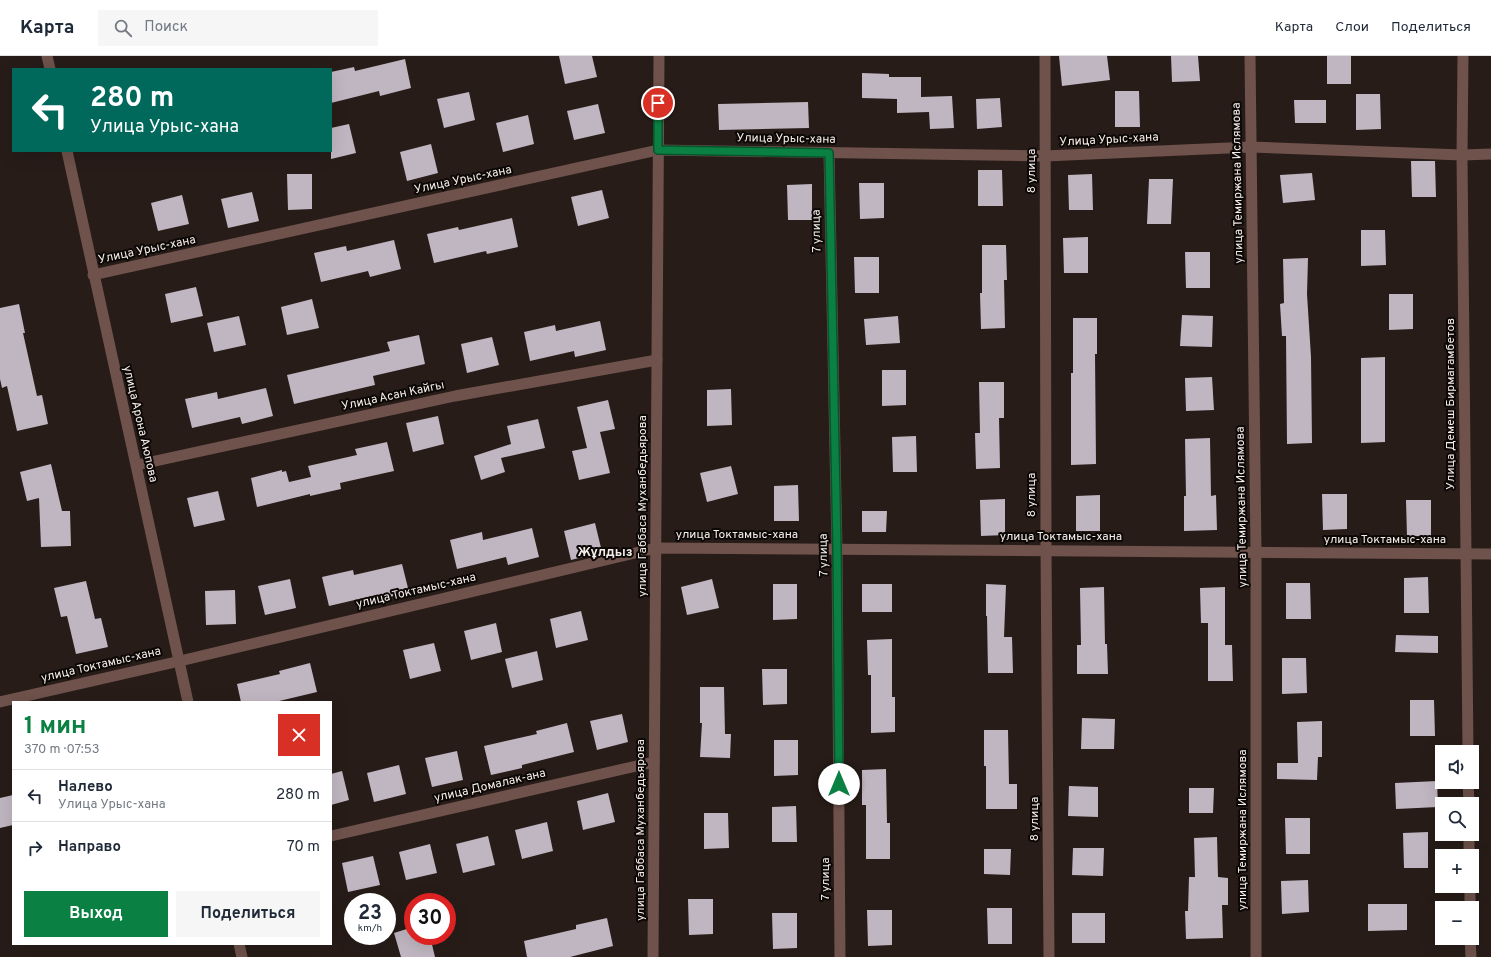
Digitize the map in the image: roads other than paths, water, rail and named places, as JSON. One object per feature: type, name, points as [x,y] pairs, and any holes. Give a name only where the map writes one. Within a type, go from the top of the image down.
[{"type":"street","points":[[47,56],[50,68]]},
{"type":"street","name":"улица Габбаса Муханбедьярова","points":[[653,957],[659,56]]},
{"type":"street","name":"8 улица","points":[[1045,56],[1049,957]]},
{"type":"street","name":"улица Темиржана Ислямова","points":[[1250,56],[1256,552],[1256,957]]},
{"type":"street","name":"Улица Демеш Бирмагамбетов","points":[[1463,56],[1462,155],[1468,745]]},
{"type":"street","name":"Улица Урыс-хана","points":[[93,275],[658,150],[1045,156],[1250,146],[1462,155],[1491,154]]},
{"type":"street","name":"улица Арона Аюпова","points":[[67,152],[188,701]]},
{"type":"street","name":"7 улица","points":[[829,153],[837,549],[840,957]]},
{"type":"street","name":"Улица Асан Кайгы","points":[[137,465],[455,396],[657,360]]},
{"type":"street","name":"улица Токтамыс-хана","points":[[0,702],[180,661],[656,548],[1491,554]]},
{"type":"street","name":"улица Домалак-ана","points":[[332,836],[654,762]]},
{"type":"street","points":[[239,945],[242,957]]},
{"type":"street","points":[[1470,945],[1471,957]]},
{"type":"district","name":"Жұлдыз","points":[[605,553]]}]
